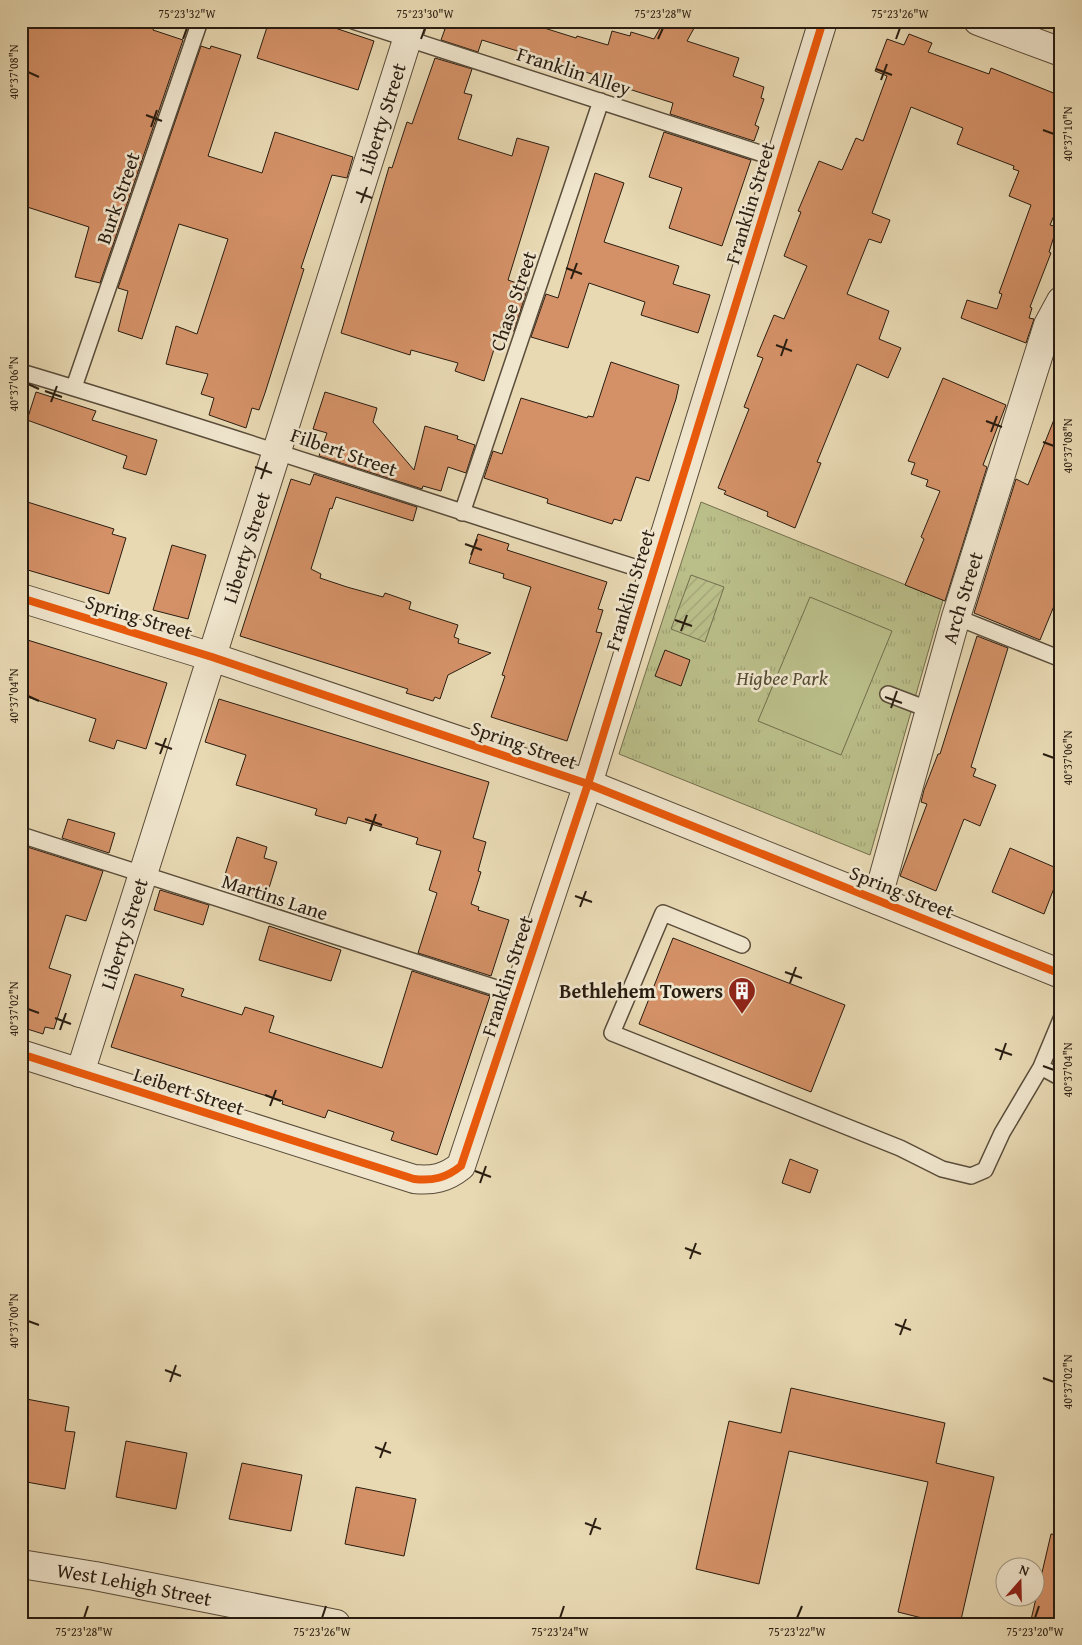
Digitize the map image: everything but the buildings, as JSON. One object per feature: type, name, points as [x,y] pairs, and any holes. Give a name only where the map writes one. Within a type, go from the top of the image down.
[{"type":"street","name":"Franklin Street","points":[[461,1166],[588,784],[823,21]]},
{"type":"street","points":[[978,21],[1061,52]]},
{"type":"street","name":"Liberty Street","points":[[80,1073],[144,876],[276,450],[410,29]]},
{"type":"street","name":"Arch Street","points":[[877,900],[956,617],[1048,325],[1061,301]]},
{"type":"street","name":"Spring Street","points":[[21,598],[212,657],[588,784],[1061,974]]},
{"type":"street","name":"Leibert Street","points":[[21,1054],[414,1179],[428,1181],[450,1175],[461,1166]]},
{"type":"street","name":"West Lehigh Street","points":[[21,1564],[94,1576],[336,1624]]},
{"type":"lane","name":"Burk Street","points":[[74,387],[200,21]]},
{"type":"lane","name":"Franklin Alley","points":[[353,21],[410,29],[601,101],[781,160]]},
{"type":"lane","name":"Chase Street","points":[[462,513],[601,101]]},
{"type":"lane","name":"Filbert Street","points":[[21,372],[276,450],[462,513],[653,573]]},
{"type":"lane","points":[[956,617],[1061,659]]},
{"type":"lane","points":[[888,694],[930,710]]},
{"type":"lane","name":"Martins Lane","points":[[21,835],[518,995]]},
{"type":"lane","points":[[742,945],[663,913],[612,1033],[900,1148],[942,1169],[971,1176],[985,1170],[1002,1133],[1041,1067],[1061,1019]]},
{"type":"lane","points":[[1041,1067],[1061,1078]]},
{"type":"green space","name":"Higbee Park","points":[[701,502],[943,600],[870,855],[619,754]]},
{"type":"green space","points":[[691,575],[724,587],[705,642],[671,629]]},
{"type":"green space","points":[[810,597],[892,631],[841,755],[758,721]]},
{"type":"cycle path","points":[[21,1054],[414,1179],[427,1180],[439,1178],[461,1166],[588,784],[823,21]]},
{"type":"cycle path","points":[[21,598],[212,657],[588,784],[1061,974]]},
{"type":"place","name":"Bethlehem Towers","points":[[742,1015]]}]
